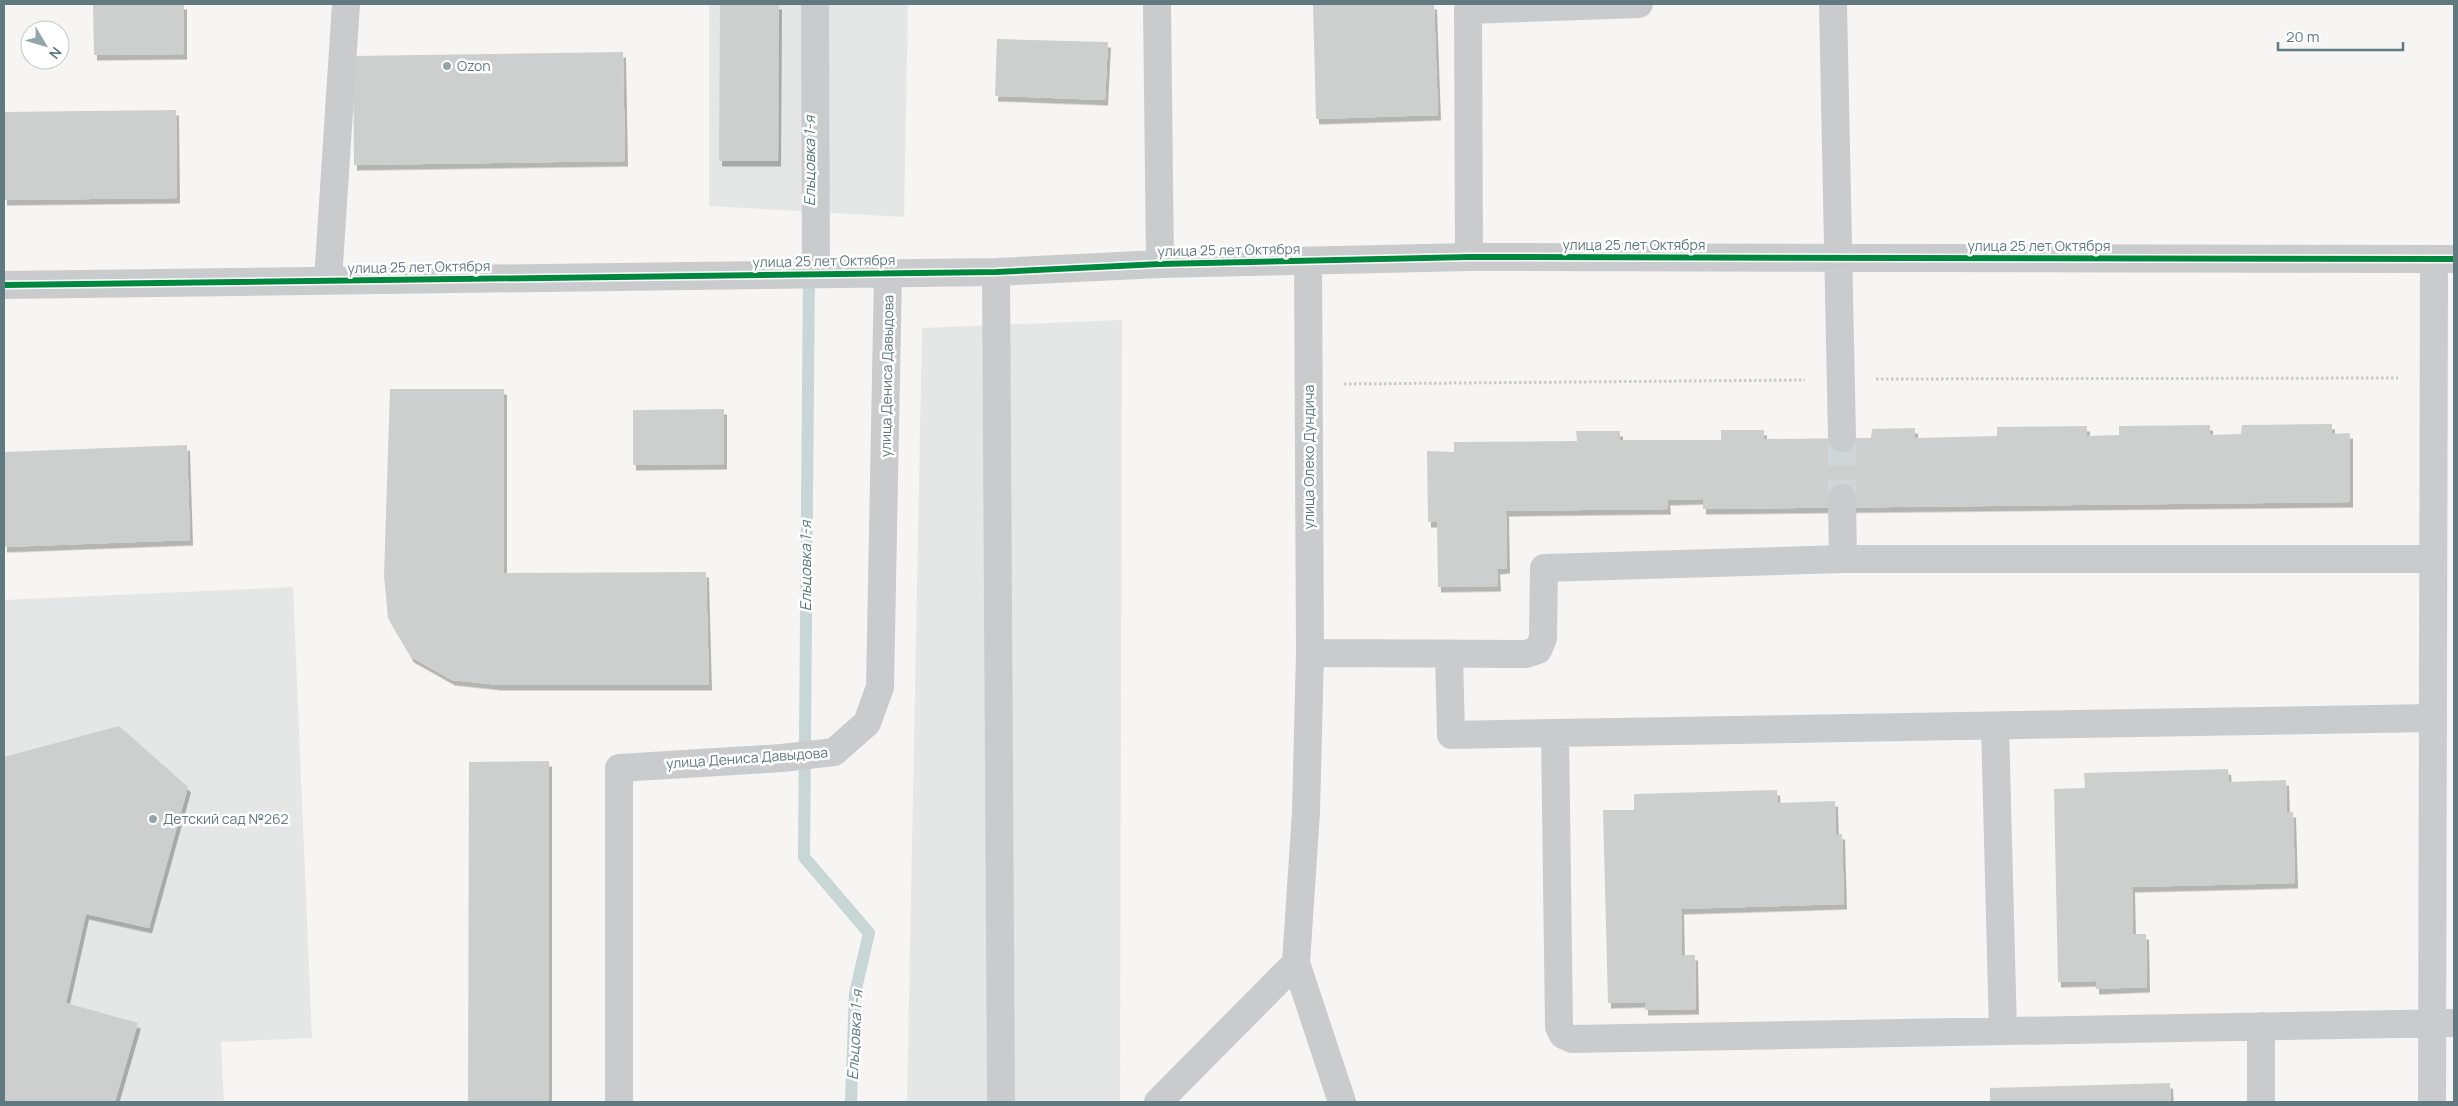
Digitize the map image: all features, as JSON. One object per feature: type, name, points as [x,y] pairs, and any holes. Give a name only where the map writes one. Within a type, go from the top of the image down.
[{"type":"street","points":[[328,280],[346,4]]},
{"type":"street","points":[[815,4],[816,274]]},
{"type":"street","points":[[1157,4],[1160,264]]},
{"type":"street","points":[[1470,257],[1468,10],[1639,4]]},
{"type":"street","points":[[1833,4],[1842,438]]},
{"type":"street","name":"улица 25 лет Октября","points":[[4,285],[996,272],[1160,264],[1470,257],[2444,259]]},
{"type":"street","points":[[2432,1102],[2443,1023],[2433,718],[2433,560],[2444,259]]},
{"type":"street","name":"улица Олеко Дундича","points":[[1296,963],[1306,812],[1310,653],[1308,261]]},
{"type":"street","points":[[996,272],[1001,1102]]},
{"type":"street","name":"улица Дениса Давыдова","points":[[620,1102],[619,768],[834,752],[867,723],[880,687],[888,273]]},
{"type":"street","points":[[1842,498],[1843,559]]},
{"type":"street","points":[[1310,653],[1526,654],[1538,650],[1543,638],[1544,568],[1843,559],[2433,560]]},
{"type":"street","points":[[1449,654],[1451,736],[2433,718]]},
{"type":"street","points":[[1995,726],[2003,1031]]},
{"type":"street","points":[[1554,733],[1559,1026],[1563,1035],[1579,1038],[2443,1023]]},
{"type":"street","points":[[1158,1102],[1296,963],[1342,1102]]},
{"type":"street","points":[[2261,1026],[2261,1102]]},
{"type":"shaded area","points":[[709,4],[908,4],[904,217],[709,206]]},
{"type":"shaded area","points":[[1122,320],[1120,1102],[907,1102],[922,328]]},
{"type":"shaded area","name":"Детский сад №262","points":[[293,587],[312,1038],[221,1042],[224,1102],[4,1102],[4,600]]},
{"type":"building","points":[[93,4],[184,4],[184,54],[94,55]]},
{"type":"building","points":[[720,4],[779,4],[778,161],[719,161]]},
{"type":"building","points":[[1313,4],[1434,4],[1438,115],[1316,119]]},
{"type":"building","points":[[997,39],[1108,42],[1105,100],[995,96]]},
{"type":"building","points":[[623,52],[625,161],[354,165],[353,56]]},
{"type":"building","points":[[176,110],[177,198],[4,200],[4,112]]},
{"type":"building","points":[[390,389],[504,389],[504,573],[706,572],[709,685],[499,685],[452,680],[411,657],[388,618],[384,576]]},
{"type":"building","points":[[724,409],[724,464],[633,465],[633,410]]},
{"type":"building","points":[[2332,424],[2332,434],[2350,433],[2350,502],[1703,509],[1703,499],[1667,500],[1668,509],[1506,511],[1507,568],[1497,569],[1498,586],[1438,587],[1437,522],[1428,522],[1427,451],[1454,452],[1454,442],[1577,441],[1576,431],[1620,431],[1620,440],[1721,440],[1721,430],[1764,430],[1764,439],[1871,438],[1872,429],[1915,428],[1915,438],[1997,436],[1997,427],[2087,426],[2087,436],[2119,435],[2119,426],[2210,425],[2210,435],[2241,434],[2242,425]]},
{"type":"building","points":[[187,445],[190,540],[4,547],[4,452]]},
{"type":"building","points":[[119,726],[188,787],[149,928],[86,914],[66,1003],[138,1023],[115,1102],[4,1102],[4,757]]},
{"type":"building","points":[[549,761],[549,1102],[468,1102],[469,762]]},
{"type":"building","points":[[2228,769],[2229,782],[2286,780],[2287,812],[2293,812],[2295,883],[2132,887],[2133,934],[2146,934],[2147,987],[2096,989],[2096,981],[2058,982],[2054,789],[2085,788],[2084,773]]},
{"type":"building","points":[[1777,790],[1778,803],[1835,801],[1836,834],[1842,834],[1844,904],[1681,909],[1682,955],[1695,955],[1696,1009],[1645,1010],[1645,1002],[1608,1003],[1603,810],[1634,810],[1634,794]]},
{"type":"building","points":[[2170,1083],[2171,1102],[1990,1102],[1990,1088]]},
{"type":"waterway","name":"Ельцовка 1-я","points":[[809,271],[804,857],[869,933],[855,993],[851,1102]]},
{"type":"tunnel","points":[[1842,438],[1842,498]]},
{"type":"cycle path","points":[[4,285],[996,272],[1160,264],[1469,257],[2454,259]]},
{"type":"place","name":"Ozon","points":[[447,66]]},
{"type":"place","name":"Детский сад №262","points":[[153,819]]}]
